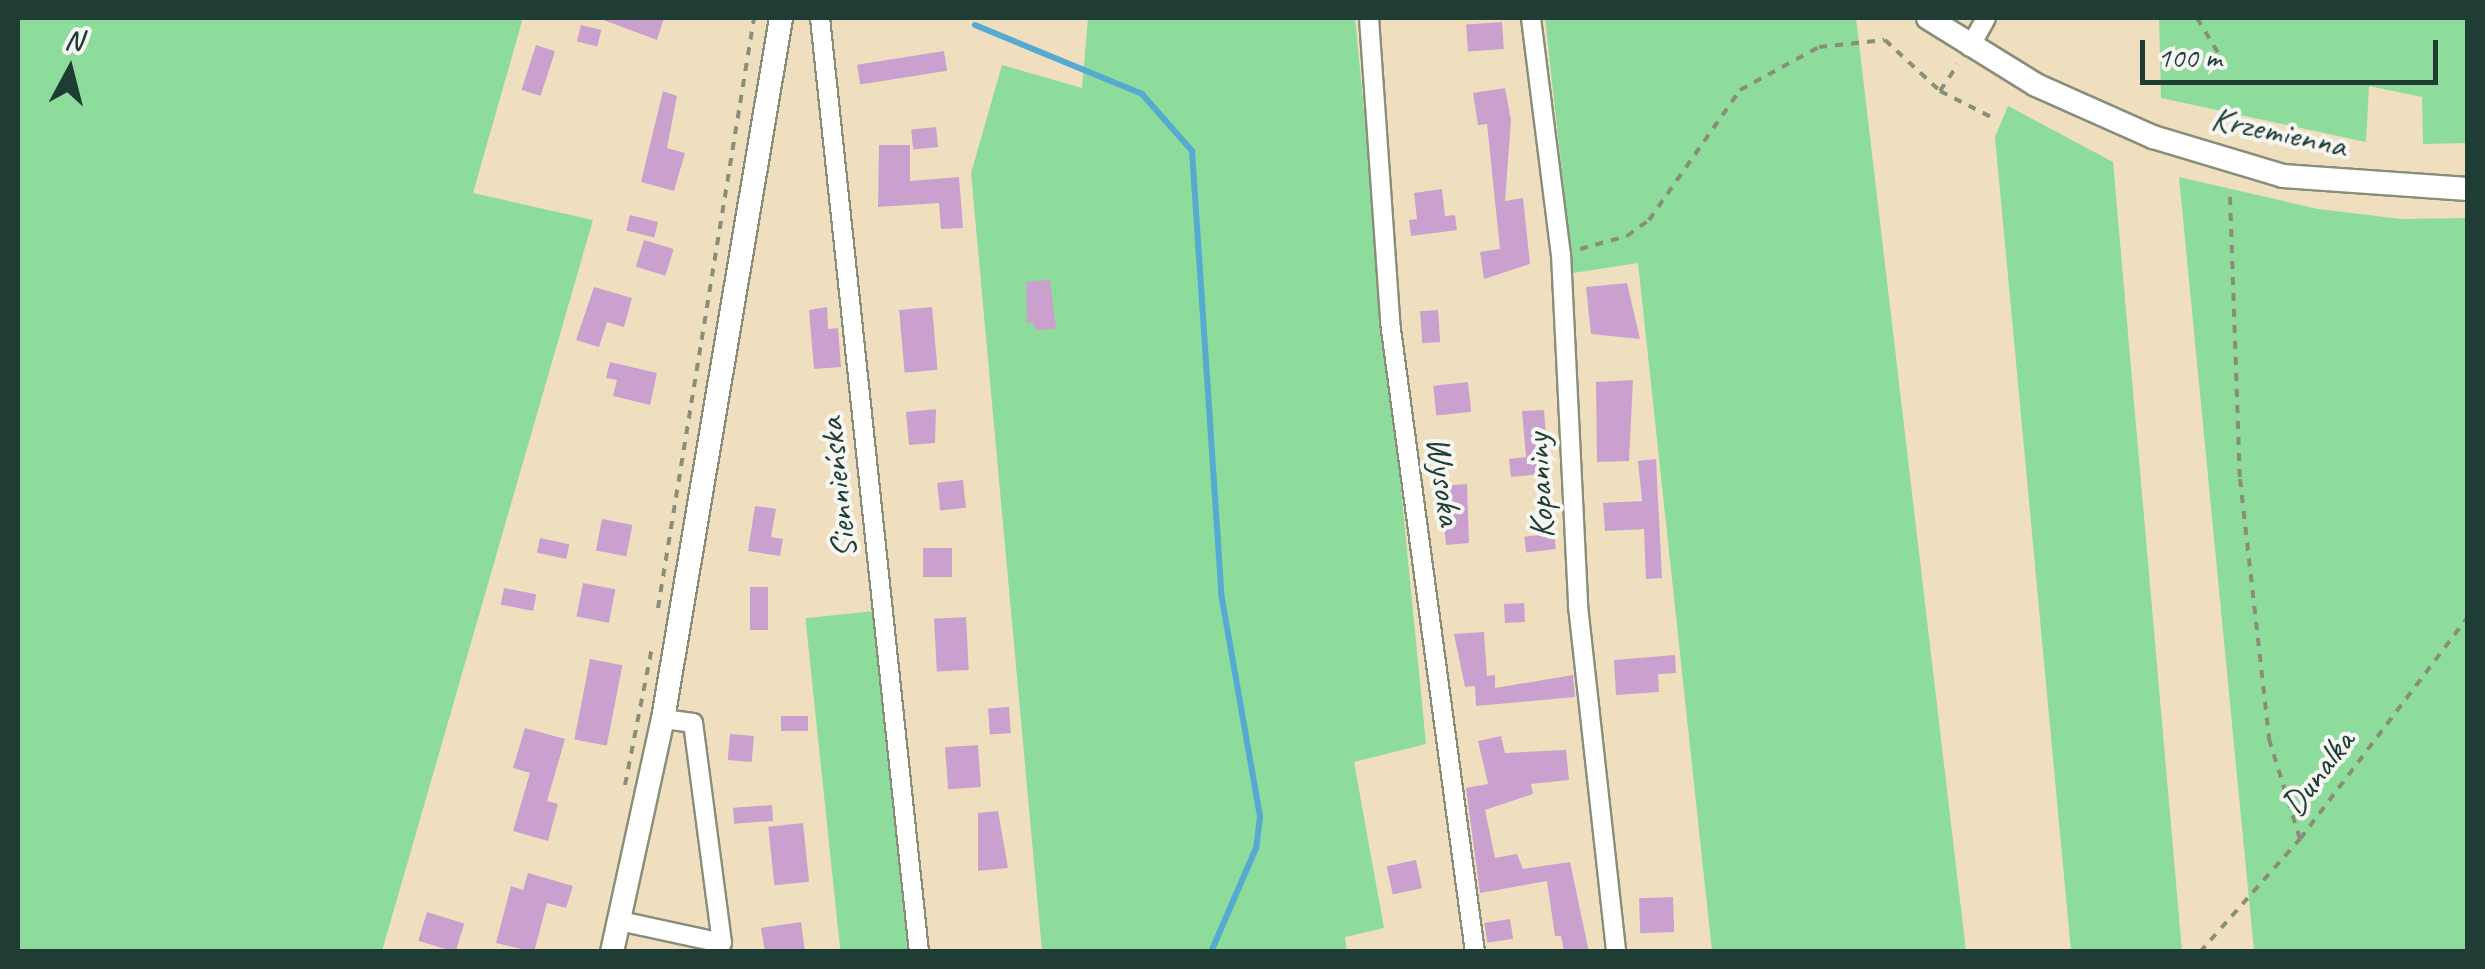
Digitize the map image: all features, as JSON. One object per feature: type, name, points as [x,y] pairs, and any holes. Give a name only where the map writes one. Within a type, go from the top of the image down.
[{"type":"main road","points":[[612,952],[663,719],[781,18]]},
{"type":"main road","name":"Krzemienna","points":[[1928,18],[1970,47],[2087,110],[2236,162],[2302,178],[2468,189]]},
{"type":"street","name":"Siennieńska","points":[[820,18],[920,952]]},
{"type":"street","name":"Wysoka","points":[[1370,18],[1390,322],[1475,952]]},
{"type":"street","name":"Kopaniny","points":[[1531,18],[1561,254],[1578,606],[1616,952]]},
{"type":"street","points":[[1970,47],[1986,18]]},
{"type":"street","points":[[620,921],[722,943],[692,724],[663,719]]},
{"type":"path","points":[[656,620],[754,18]]},
{"type":"path","points":[[2197,18],[2223,62]]},
{"type":"path","points":[[1561,254],[1627,236],[1649,220],[1740,90],[1819,47],[1885,40],[1940,90],[1991,117]]},
{"type":"path","points":[[1940,90],[1970,47]]},
{"type":"path","points":[[2230,197],[2244,516],[2269,739],[2300,839]]},
{"type":"path","name":"Dunalka","points":[[2200,952],[2300,839],[2468,617]]},
{"type":"path","points":[[623,795],[653,639]]},
{"type":"green space","points":[[18,18],[523,18],[473,193],[593,220],[382,951],[18,951]]},
{"type":"green space","points":[[1088,18],[1355,18],[1426,744],[1354,762],[1384,928],[1345,937],[1347,951],[1042,951],[971,173],[1002,65],[1082,88]]},
{"type":"green space","points":[[1545,18],[1856,18],[1966,951],[1712,951],[1638,263],[1573,273]]},
{"type":"green space","points":[[2159,18],[2467,18],[2467,143],[2423,144],[2422,97],[2369,86],[2366,142],[2161,98]]},
{"type":"green space","points":[[2008,106],[2113,162],[2182,951],[2071,951],[1995,137]]},
{"type":"green space","points":[[2179,177],[2318,209],[2401,219],[2467,218],[2467,951],[2254,951]]},
{"type":"green space","points":[[874,611],[910,951],[840,952],[805,618]]},
{"type":"building","points":[[598,18],[664,18],[657,40]]},
{"type":"building","points":[[1502,22],[1504,49],[1468,51],[1466,25]]},
{"type":"building","points":[[581,25],[601,30],[597,47],[577,41]]},
{"type":"building","points":[[536,45],[555,51],[540,96],[521,90]]},
{"type":"building","points":[[944,51],[947,71],[860,85],[857,65]]},
{"type":"building","points":[[1505,88],[1511,120],[1505,201],[1523,198],[1530,264],[1484,279],[1480,252],[1500,249],[1487,124],[1478,125],[1473,93]]},
{"type":"building","points":[[663,91],[677,96],[667,148],[685,153],[674,191],[641,182]]},
{"type":"building","points":[[936,127],[938,147],[913,150],[911,130]]},
{"type":"building","points":[[879,145],[910,145],[910,181],[959,177],[963,228],[941,229],[939,203],[878,207]]},
{"type":"building","points":[[1442,189],[1445,216],[1455,215],[1457,230],[1411,236],[1409,220],[1417,219],[1414,193]]},
{"type":"building","points":[[630,215],[658,222],[654,238],[626,231]]},
{"type":"building","points":[[644,240],[674,249],[665,276],[636,267]]},
{"type":"building","points":[[1050,280],[1056,329],[1035,330],[1034,323],[1027,323],[1026,282]]},
{"type":"building","points":[[1627,283],[1640,339],[1591,334],[1586,287]]},
{"type":"building","points":[[594,287],[632,298],[624,327],[607,322],[599,347],[576,340]]},
{"type":"building","points":[[827,307],[828,329],[838,328],[841,367],[814,369],[809,310]]},
{"type":"building","points":[[932,307],[937,370],[905,373],[899,310]]},
{"type":"building","points":[[1438,310],[1440,342],[1422,343],[1420,311]]},
{"type":"building","points":[[610,362],[657,373],[650,405],[613,396],[617,380],[606,378]]},
{"type":"building","points":[[1633,380],[1629,461],[1597,462],[1596,382]]},
{"type":"building","points":[[1468,382],[1471,412],[1436,415],[1433,386]]},
{"type":"building","points":[[936,409],[935,443],[909,445],[906,412]]},
{"type":"building","points":[[1544,410],[1549,473],[1511,477],[1509,459],[1526,457],[1522,411]]},
{"type":"building","points":[[1656,459],[1662,578],[1646,579],[1644,529],[1605,531],[1603,503],[1642,501],[1638,461]]},
{"type":"building","points":[[963,480],[966,508],[940,511],[937,483]]},
{"type":"building","points":[[1467,484],[1469,543],[1446,545],[1440,486]]},
{"type":"building","points":[[755,506],[776,509],[771,537],[783,539],[780,556],[748,551]]},
{"type":"building","points":[[602,519],[632,525],[626,556],[596,550]]},
{"type":"building","points":[[1554,533],[1556,549],[1526,553],[1524,537]]},
{"type":"building","points":[[540,538],[569,544],[566,559],[537,553]]},
{"type":"building","points":[[923,548],[952,548],[952,577],[923,577]]},
{"type":"building","points":[[583,583],[615,589],[609,623],[577,616]]},
{"type":"building","points":[[750,587],[768,587],[768,630],[750,630]]},
{"type":"building","points":[[504,588],[536,594],[533,611],[501,605]]},
{"type":"building","points":[[1524,603],[1525,622],[1505,623],[1504,604]]},
{"type":"building","points":[[966,617],[969,670],[937,672],[934,619]]},
{"type":"building","points":[[1484,632],[1487,676],[1495,675],[1495,688],[1573,675],[1575,697],[1476,706],[1475,686],[1465,687],[1454,634]]},
{"type":"building","points":[[1675,655],[1676,673],[1658,674],[1659,692],[1616,695],[1614,660]]},
{"type":"building","points":[[590,659],[622,665],[607,746],[574,739]]},
{"type":"building","points":[[1009,707],[1011,733],[990,734],[988,708]]},
{"type":"building","points":[[781,716],[808,716],[808,731],[781,731]]},
{"type":"building","points":[[525,728],[565,739],[547,801],[558,804],[548,841],[513,831],[530,773],[513,768]]},
{"type":"building","points":[[730,734],[754,736],[752,762],[728,760]]},
{"type":"building","points":[[1501,736],[1505,753],[1566,750],[1569,780],[1531,784],[1533,794],[1485,810],[1495,858],[1517,854],[1523,869],[1570,862],[1589,952],[1564,952],[1561,936],[1555,936],[1547,881],[1480,893],[1466,788],[1488,784],[1478,741]]},
{"type":"building","points":[[978,745],[981,787],[948,789],[945,747]]},
{"type":"building","points":[[772,805],[773,821],[734,824],[733,808]]},
{"type":"building","points":[[998,811],[1008,868],[978,871],[978,813]]},
{"type":"building","points":[[803,823],[809,882],[774,885],[768,827]]},
{"type":"building","points":[[1416,860],[1422,888],[1393,895],[1387,866]]},
{"type":"building","points":[[528,873],[573,886],[566,908],[547,903],[534,952],[496,943],[511,886],[523,890]]},
{"type":"building","points":[[1673,897],[1674,932],[1640,933],[1639,898]]},
{"type":"building","points":[[427,912],[464,923],[456,952],[418,941]]},
{"type":"building","points":[[1510,919],[1513,939],[1487,943],[1484,923]]},
{"type":"building","points":[[801,922],[805,952],[765,952],[761,928]]},
{"type":"waterway","points":[[975,25],[1142,94],[1192,151],[1221,593],[1260,817],[1256,848],[1211,952]]}]
